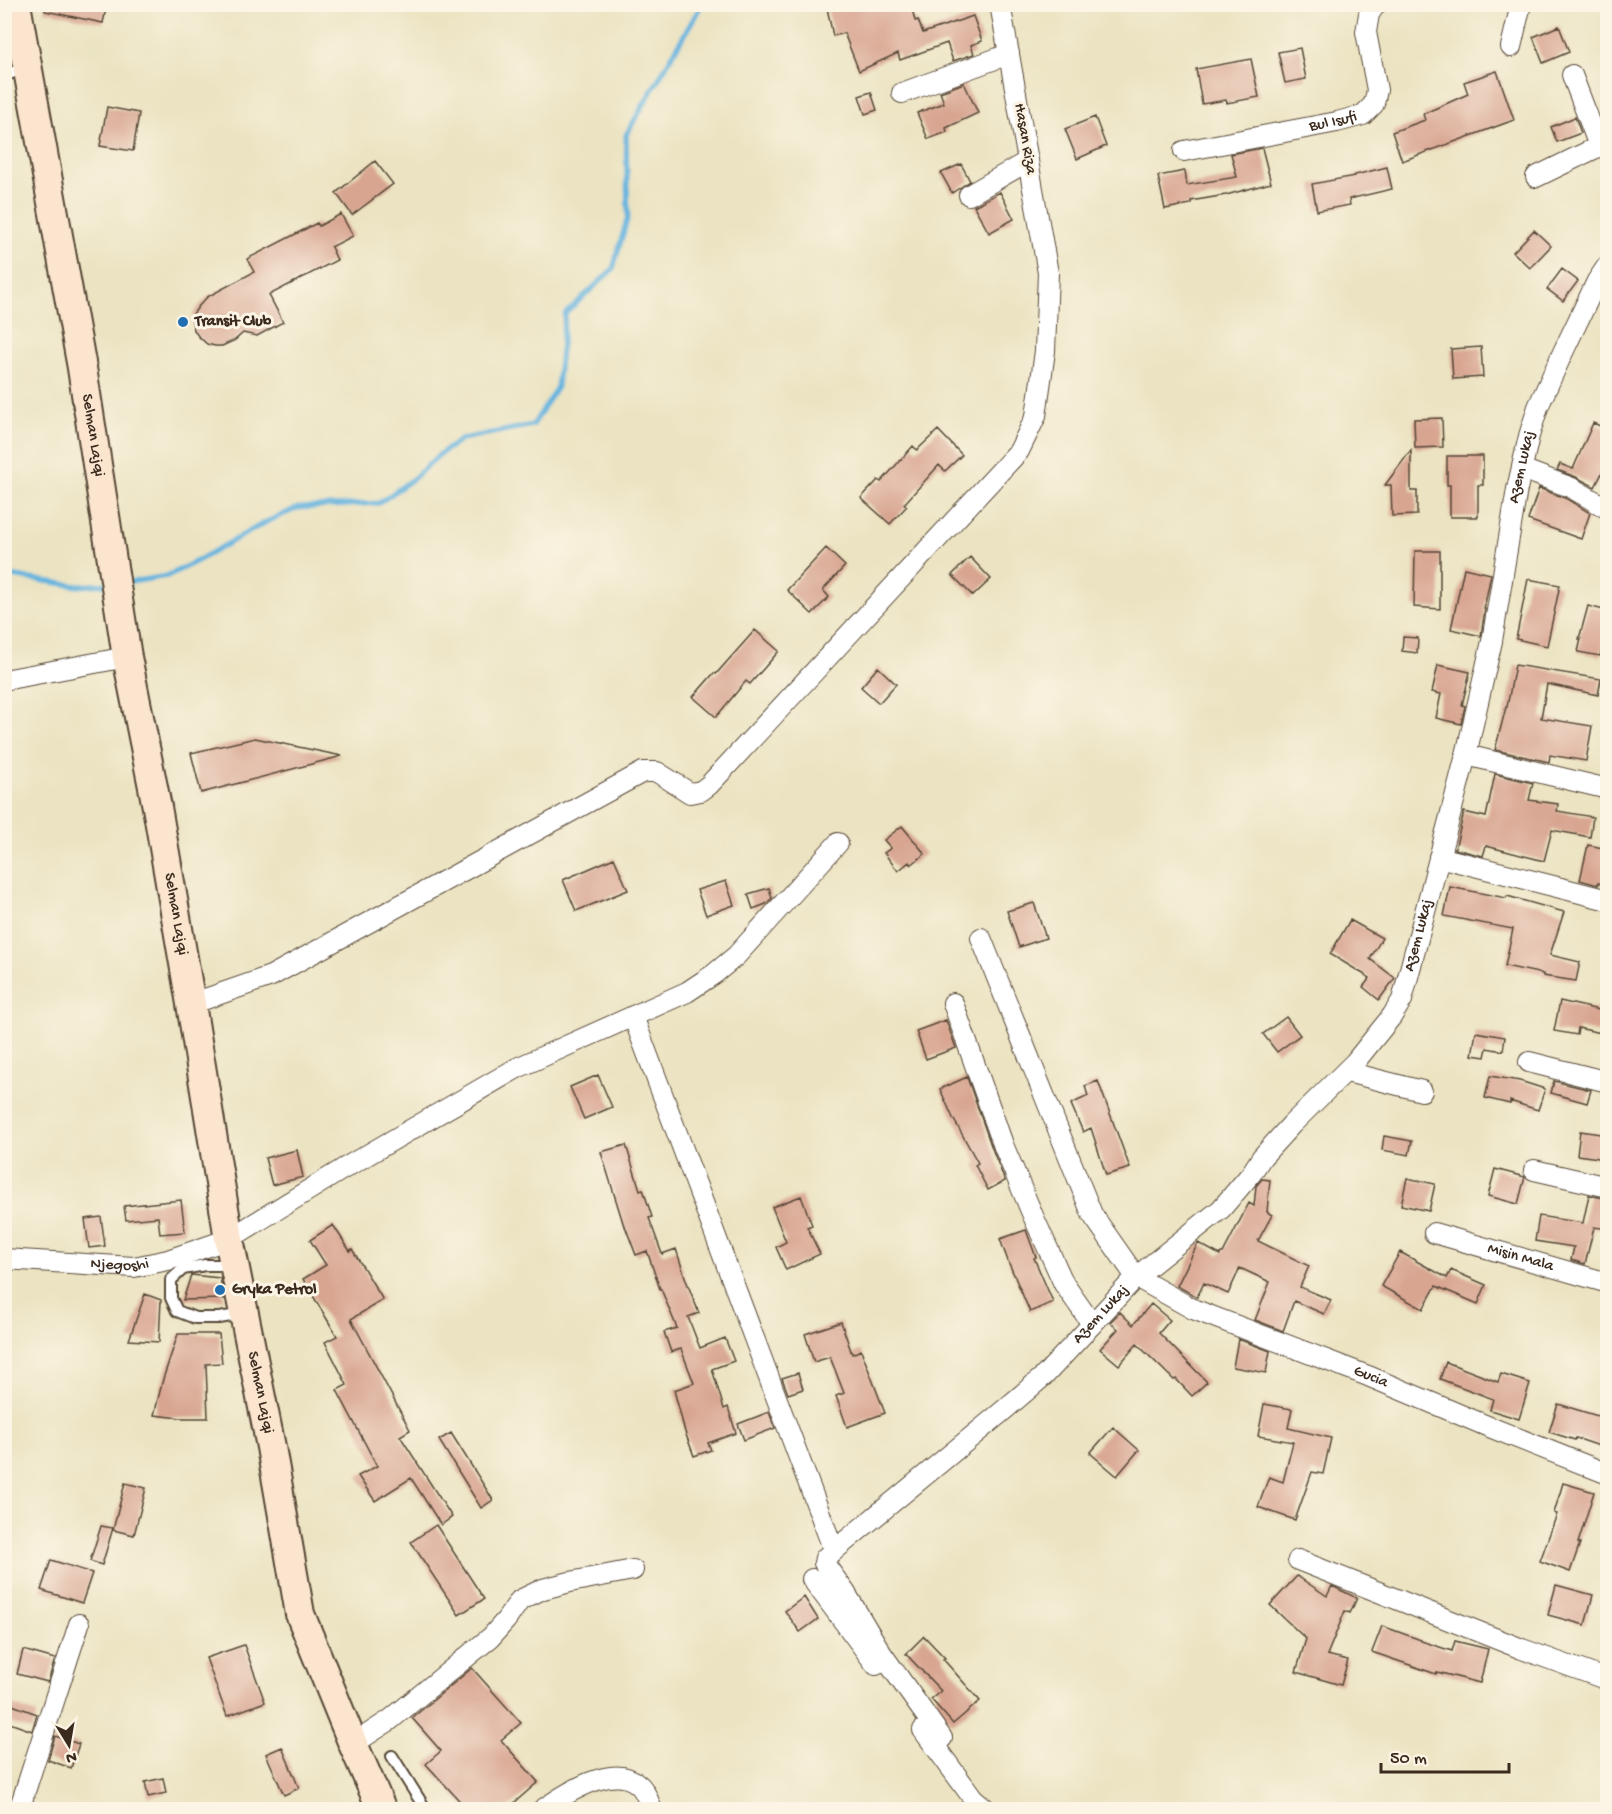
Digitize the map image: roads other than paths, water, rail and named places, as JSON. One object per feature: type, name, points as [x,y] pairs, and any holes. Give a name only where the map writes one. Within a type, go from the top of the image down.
[{"type":"street","name":"Selman Lajqi","points":[[16,4],[16,71],[82,369],[127,657],[157,807],[231,1252],[271,1447],[300,1614],[382,1809]]},
{"type":"street","name":"Hasan Riza","points":[[191,1004],[272,976],[643,772],[657,772],[690,793],[701,791],[710,785],[1019,452],[1036,416],[1045,351],[1048,273],[1000,4]]},
{"type":"street","name":"Bul Isufi","points":[[1184,151],[1363,116],[1374,104],[1377,90],[1366,32],[1368,14],[1376,4]]},
{"type":"street","points":[[1511,46],[1521,4]]},
{"type":"street","points":[[902,93],[1009,54]]},
{"type":"street","points":[[1536,177],[1603,144],[1572,75]]},
{"type":"street","points":[[969,195],[1028,161]]},
{"type":"street","name":"Azem Lukaj","points":[[834,1551],[1028,1389],[1049,1370],[1136,1277],[1221,1209],[1251,1174],[1262,1157],[1292,1124],[1347,1071],[1392,1016],[1402,999],[1466,754],[1492,641],[1522,469],[1538,407],[1587,301],[1608,265]]},
{"type":"street","points":[[1522,469],[1572,488],[1608,509]]},
{"type":"street","points":[[4,680],[127,657]]},
{"type":"street","points":[[1466,754],[1608,789]]},
{"type":"street","name":"Njegoshi","points":[[4,1259],[134,1267],[231,1252],[343,1169],[518,1068],[687,992],[714,974],[729,962],[838,843]]},
{"type":"street","points":[[1439,858],[1608,900]]},
{"type":"street","points":[[981,939],[1092,1214],[1136,1277]]},
{"type":"street","points":[[953,1003],[1004,1147],[1034,1218],[1064,1284],[1092,1324]]},
{"type":"street","points":[[633,1016],[834,1551],[825,1558],[824,1563],[845,1592],[882,1654],[942,1738]]},
{"type":"street","points":[[1529,1062],[1608,1082]]},
{"type":"street","points":[[1347,1071],[1422,1090]]},
{"type":"street","points":[[1534,1170],[1608,1187]]},
{"type":"street","name":"Misin Mala","points":[[1434,1233],[1608,1283]]},
{"type":"street","name":"Gucia","points":[[1136,1277],[1193,1309],[1368,1376],[1608,1474]]},
{"type":"street","points":[[1298,1560],[1522,1649],[1608,1680]]},
{"type":"street","points":[[353,1744],[390,1719],[491,1636],[506,1620],[519,1600],[552,1586],[633,1570]]},
{"type":"street","points":[[812,1579],[973,1798],[987,1809]]},
{"type":"street","points":[[19,1809],[80,1624]]},
{"type":"street","points":[[542,1809],[571,1790],[606,1778],[627,1776],[641,1786],[652,1809]]},
{"type":"lane","points":[[231,1252],[205,1265],[183,1269],[171,1280],[171,1298],[177,1311],[195,1318],[219,1318],[244,1314]]},
{"type":"lane","points":[[392,1756],[426,1809]]},
{"type":"waterway","points":[[125,583],[167,576],[268,521],[298,508],[379,503],[462,439],[533,425],[557,387],[565,314],[613,269],[628,216],[626,135],[702,4]]},
{"type":"waterway","points":[[4,575],[78,586],[107,584]]},
{"type":"place","name":"Transit Club","points":[[183,322]]},
{"type":"place","name":"Gryka Petrol","points":[[220,1290]]}]
